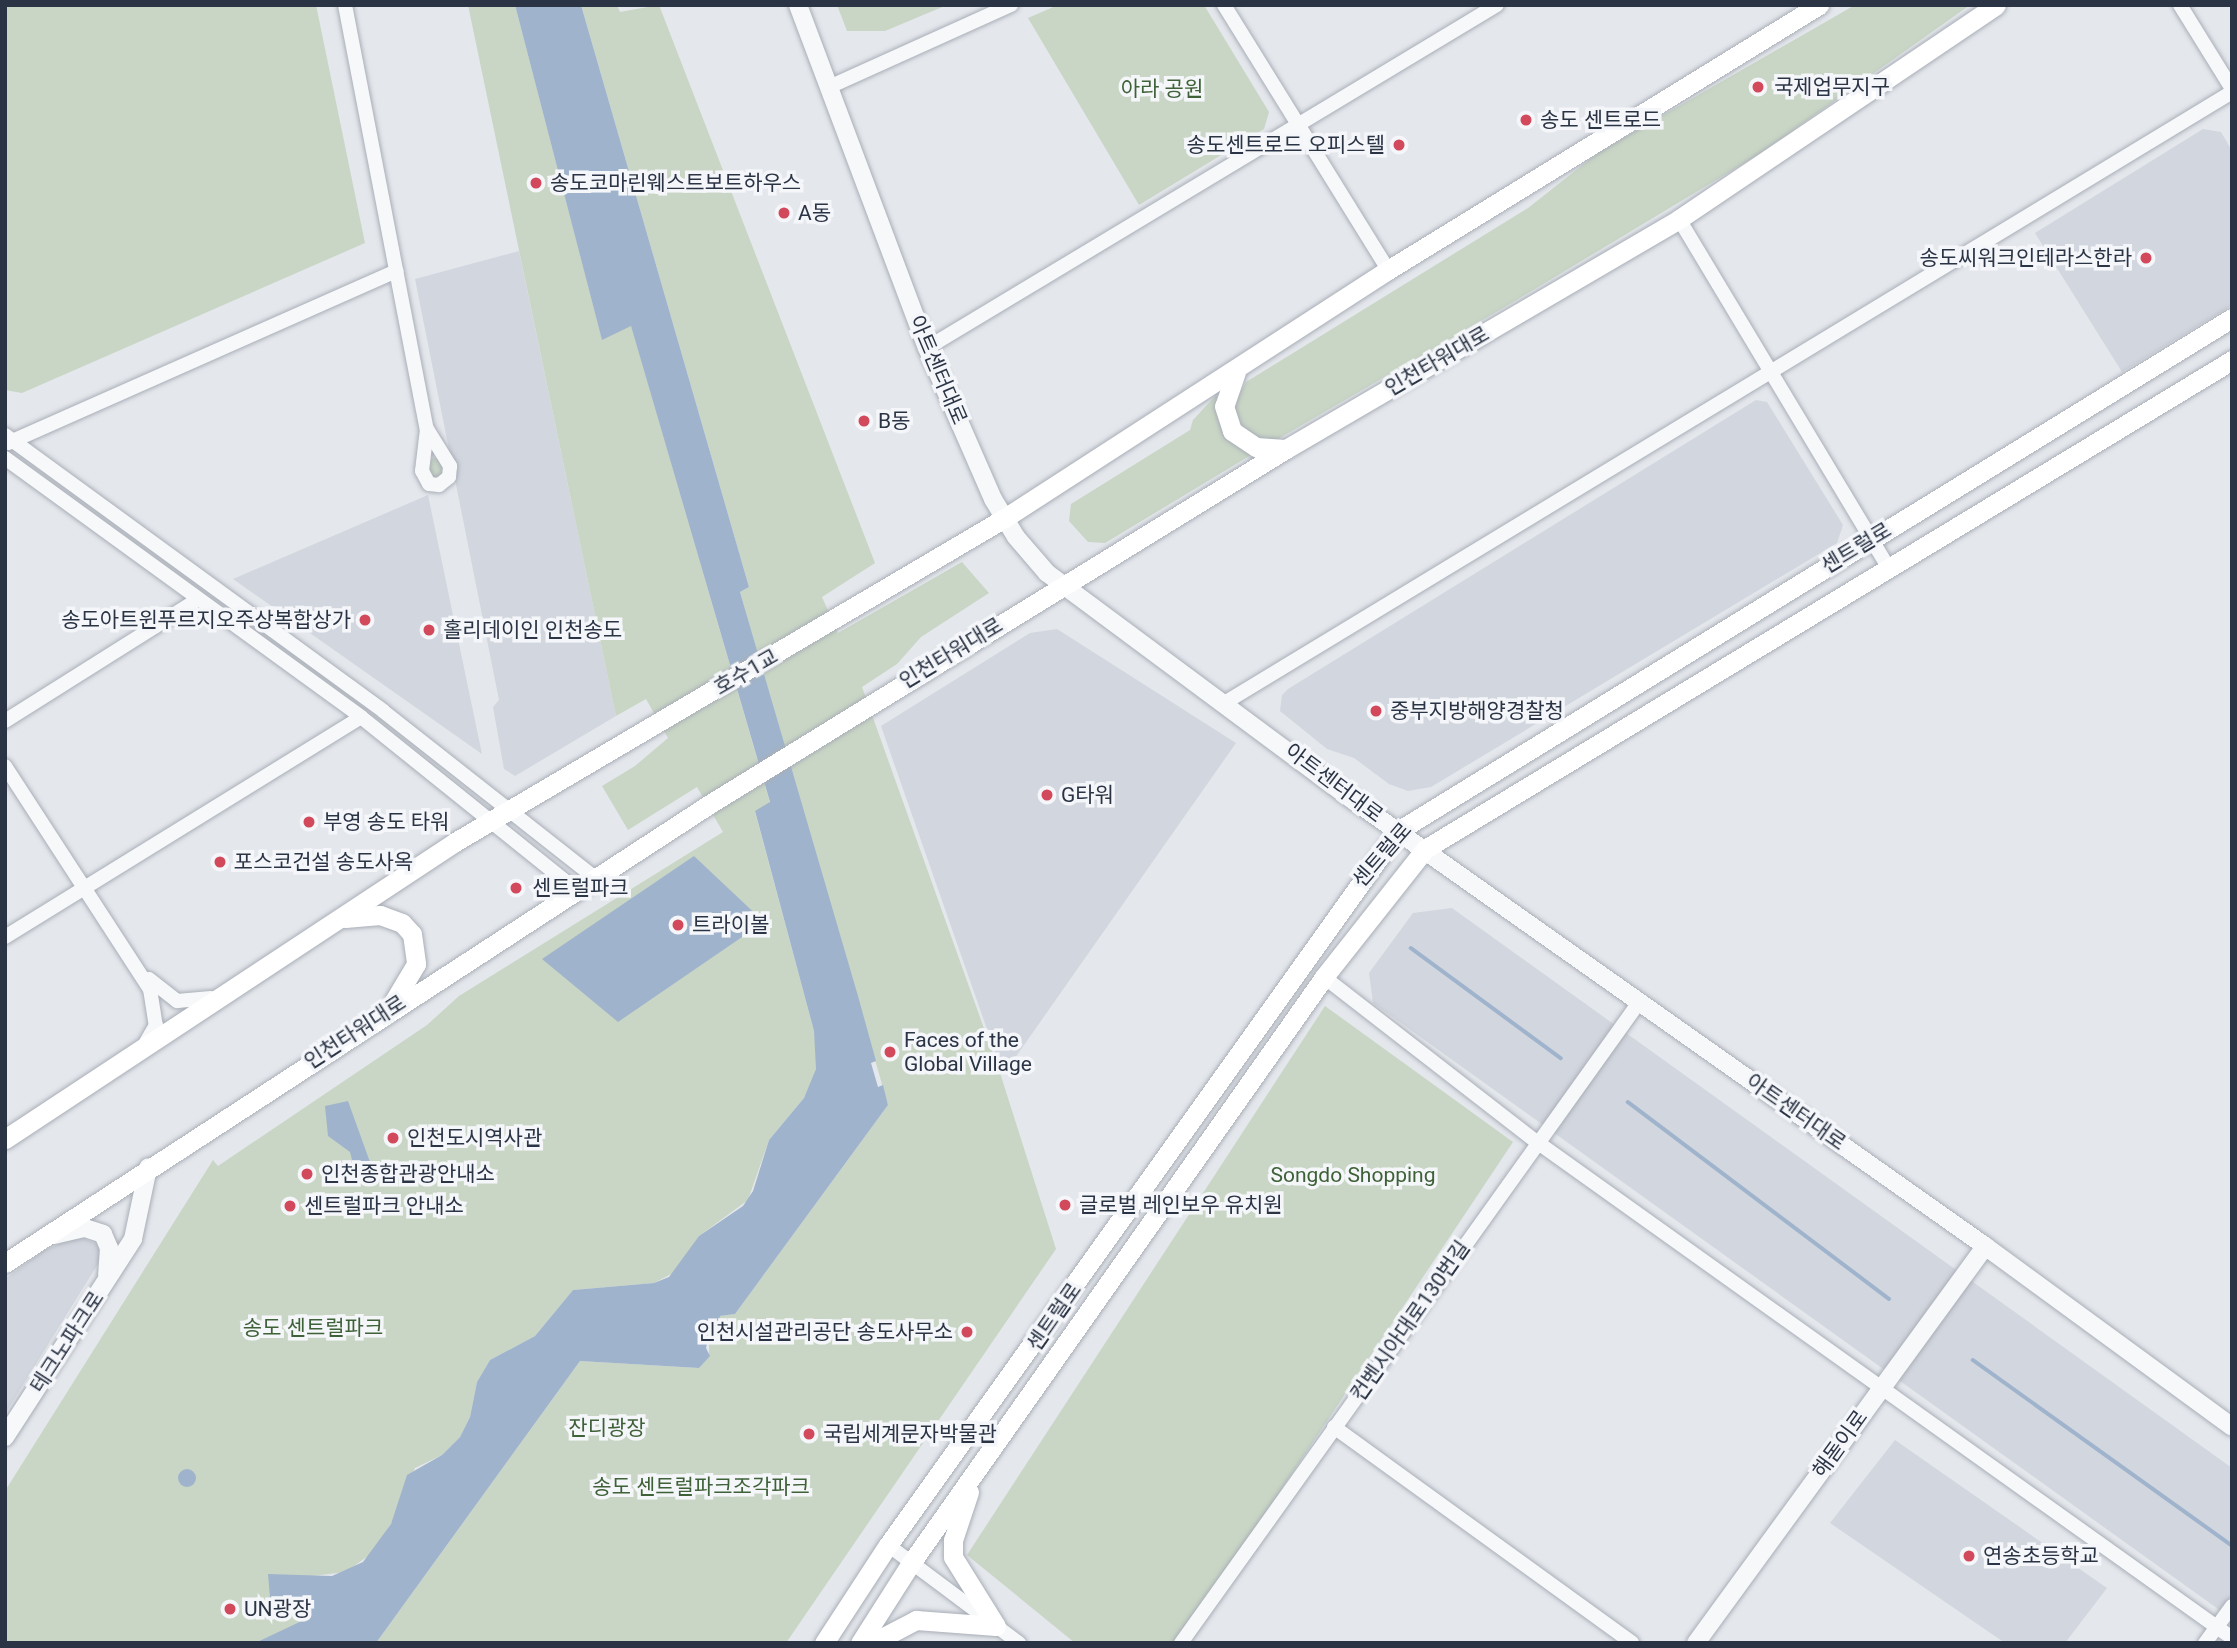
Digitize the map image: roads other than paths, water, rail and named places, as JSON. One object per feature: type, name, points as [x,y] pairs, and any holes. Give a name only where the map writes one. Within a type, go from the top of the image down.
[{"type":"main road","name":"인천타워대로","points":[[5,1263],[575,889],[870,703],[1286,449],[1679,219],[1996,5]]},
{"type":"main road","points":[[1003,519],[1236,372],[1388,270],[1812,8]]},
{"type":"main road","name":"센트럴로","points":[[824,1643],[888,1545],[1398,831],[2232,318]]},
{"type":"main road","name":"센트럴로","points":[[860,1643],[911,1563],[1324,977],[1425,849],[2232,360]]},
{"type":"main road","points":[[1236,372],[1224,406],[1232,431],[1256,447],[1286,449]]},
{"type":"main road","name":"호수1교","points":[[509,810],[1003,519]]},
{"type":"main road","points":[[5,1139],[221,994],[509,810]]},
{"type":"main road","points":[[332,922],[380,915],[402,923],[412,934],[416,964],[387,1011]]},
{"type":"main road","points":[[974,1474],[953,1539],[953,1557],[956,1569],[996,1626]]},
{"type":"main road","points":[[872,1643],[916,1620],[996,1626]]},
{"type":"street","points":[[345,5],[427,429]]},
{"type":"street","name":"아트센터대로","points":[[798,5],[928,348],[1003,519],[1061,587],[1226,702],[1398,831],[1985,1246],[2232,1427]]},
{"type":"street","points":[[829,87],[1011,5]]},
{"type":"street","points":[[1224,5],[1388,270]]},
{"type":"street","points":[[928,348],[1497,5]]},
{"type":"street","points":[[1226,702],[2232,90],[2180,5]]},
{"type":"street","points":[[1679,219],[1889,568]]},
{"type":"street","points":[[8,440],[397,271]]},
{"type":"street","points":[[8,440],[383,711],[594,877]]},
{"type":"street","points":[[5,458],[361,717],[575,889]]},
{"type":"street","points":[[5,721],[197,600]]},
{"type":"street","points":[[5,937],[361,717]]},
{"type":"street","points":[[5,765],[138,968],[157,1012],[153,1034],[144,1045]]},
{"type":"street","points":[[138,968],[177,1002],[194,1003],[221,994]]},
{"type":"street","points":[[1324,977],[1537,1142],[1879,1389],[2232,1638]]},
{"type":"street","name":"컨벤시아대로130번길","points":[[1181,1643],[1640,1001]]},
{"type":"street","name":"테크노파크로","points":[[5,1437],[136,1231],[148,1168]]},
{"type":"street","name":"테크노파크로","points":[[40,1240],[76,1228],[103,1234],[110,1262],[105,1283]]},
{"type":"street","name":"해돋이로","points":[[1696,1643],[1985,1246]]},
{"type":"street","points":[[1334,1427],[1632,1643]]},
{"type":"street","points":[[888,1545],[1019,1643]]},
{"type":"street","points":[[2205,1643],[2232,1606]]},
{"type":"water","points":[[515,5],[581,5],[749,587],[740,592],[858,996],[876,1061],[871,1063],[878,1087],[883,1085],[888,1105],[735,1314],[720,1316],[718,1327],[709,1335],[706,1348],[710,1356],[699,1368],[580,1361],[376,1643],[255,1643],[308,1618],[306,1600],[270,1598],[268,1574],[332,1576],[363,1562],[391,1524],[407,1475],[442,1455],[460,1437],[470,1417],[477,1382],[490,1360],[535,1336],[573,1290],[654,1283],[669,1277],[699,1236],[743,1206],[753,1191],[769,1140],[804,1098],[816,1069],[814,1031],[755,811],[770,802],[631,326],[602,340]]},
{"type":"water","name":"트라이볼","points":[[694,856],[764,922],[618,1022],[542,959]]},
{"type":"water","points":[[348,1101],[375,1176],[367,1179],[355,1172],[350,1152],[328,1136],[325,1106]]},
{"type":"water","points":[[187,1469],[193,1472],[196,1478],[193,1484],[187,1487],[181,1484],[178,1478],[181,1472]]},
{"type":"waterway","points":[[1411,948],[1561,1058]]},
{"type":"waterway","points":[[1628,1102],[1889,1299]]},
{"type":"waterway","points":[[1973,1360],[2231,1545]]},
{"type":"place","name":"국제업무지구","points":[[1758,87]]},
{"type":"place","name":"송도 센트로드","points":[[1526,120]]},
{"type":"place","name":"송도센트로드 오피스텔","points":[[1399,145]]},
{"type":"place","name":"송도코마린웨스트보트하우스","points":[[536,183]]},
{"type":"place","name":"A동","points":[[784,213]]},
{"type":"place","name":"송도씨워크인테라스한라","points":[[2146,258]]},
{"type":"place","name":"B동","points":[[864,421]]},
{"type":"place","name":"송도아트윈푸르지오주상복합상가","points":[[365,620]]},
{"type":"place","name":"홀리데이인 인천송도","points":[[429,630]]},
{"type":"place","name":"중부지방해양경찰청","points":[[1376,711]]},
{"type":"place","name":"G타워","points":[[1047,795]]},
{"type":"place","name":"부영 송도 타워","points":[[309,822]]},
{"type":"place","name":"포스코건설 송도사옥","points":[[220,862]]},
{"type":"place","name":"센트럴파크","points":[[516,888]]},
{"type":"place","name":"트라이볼","points":[[678,925]]},
{"type":"place","name":"Faces of the Global Village","points":[[890,1052]]},
{"type":"place","name":"인천도시역사관","points":[[393,1138]]},
{"type":"place","name":"인천종합관광안내소","points":[[307,1174]]},
{"type":"place","name":"글로벌 레인보우 유치원","points":[[1065,1205]]},
{"type":"place","name":"센트럴파크 안내소","points":[[290,1206]]},
{"type":"place","name":"인천시설관리공단 송도사무소","points":[[967,1332]]},
{"type":"place","name":"국립세계문자박물관","points":[[809,1434]]},
{"type":"place","name":"연송초등학교","points":[[1969,1556]]},
{"type":"place","name":"UN광장","points":[[230,1609]]},
{"type":"park label","name":"아라 공원","points":[[1162,89]]},
{"type":"park label","name":"Songdo Shopping","points":[[1353,1175]]},
{"type":"park label","name":"송도 센트럴파크","points":[[313,1328]]},
{"type":"park label","name":"잔디광장","points":[[607,1428]]},
{"type":"park label","name":"송도 센트럴파크조각파크","points":[[701,1487]]}]
